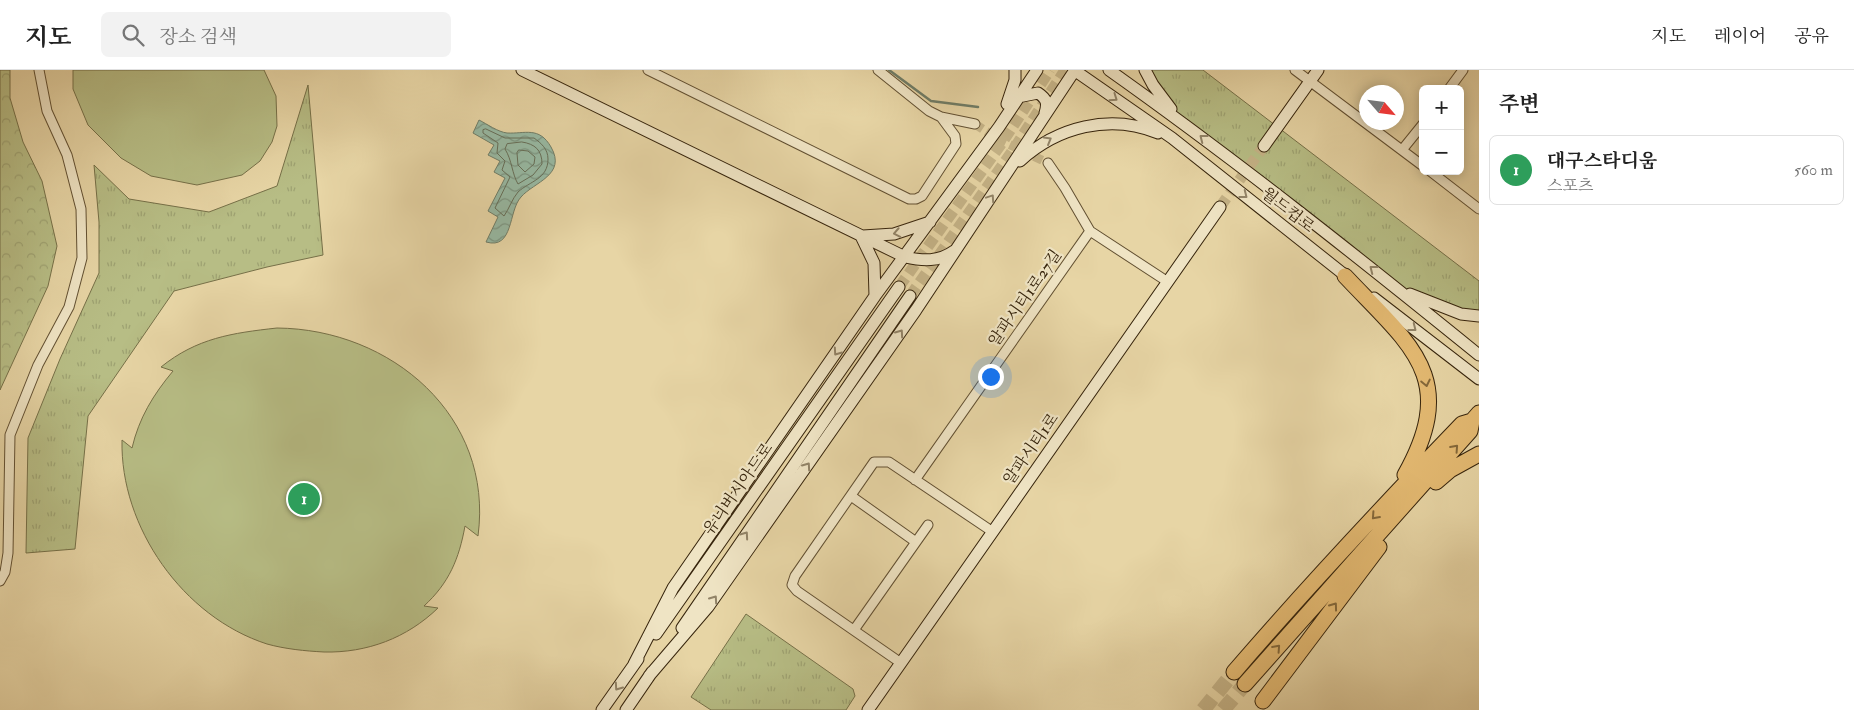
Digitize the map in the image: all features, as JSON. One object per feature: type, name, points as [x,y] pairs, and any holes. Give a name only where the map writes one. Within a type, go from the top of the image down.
[{"type":"highway","points":[[1346,276],[1411,347],[1426,380],[1428,415],[1425,432],[1420,447],[1394,494]]},
{"type":"highway","points":[[1234,672],[1288,609],[1394,494],[1462,424],[1475,417]]},
{"type":"highway","points":[[1245,684],[1470,431],[1475,417]]},
{"type":"highway","points":[[1263,701],[1387,537],[1437,481],[1450,470],[1479,454]]},
{"type":"main road","points":[[522,70],[905,258],[922,261],[944,258],[959,246]]},
{"type":"main road","points":[[999,127],[1012,93],[1015,70]]},
{"type":"main road","points":[[634,664],[673,588],[875,296],[905,258],[1038,70]]},
{"type":"main road","points":[[649,676],[708,607],[959,246],[1010,171],[1044,114],[1074,70]]},
{"type":"main road","name":"월드컵로","points":[[1074,70],[1172,138],[1479,379]]},
{"type":"main road","name":"월드컵로","points":[[1109,70],[1182,121],[1398,288],[1479,355]]},
{"type":"main road","points":[[1145,70],[1153,85],[1182,121]]},
{"type":"main road","points":[[1264,146],[1318,70]]},
{"type":"main road","points":[[1018,97],[1038,93],[1045,98],[1048,104],[1044,114]]},
{"type":"main road","points":[[1010,171],[1046,140],[1083,127],[1125,124],[1172,138]]},
{"type":"main road","name":"알파시티1로","points":[[868,710],[1220,207]]},
{"type":"main road","points":[[861,236],[894,234],[931,221]]},
{"type":"main road","points":[[861,236],[874,263],[875,296]]},
{"type":"main road","name":"유니버시아드로","points":[[602,710],[899,287]]},
{"type":"main road","points":[[1398,288],[1460,314],[1479,316]]},
{"type":"main road","name":"유니버시아드로","points":[[626,710],[910,296]]},
{"type":"street","points":[[0,581],[8,553],[10,435],[38,365],[69,307],[82,258],[81,209],[67,155],[46,111],[39,70]]},
{"type":"street","points":[[648,70],[909,199],[916,199],[922,196],[956,144],[955,136],[941,117]]},
{"type":"street","points":[[878,70],[911,98],[941,117],[975,124]]},
{"type":"street","points":[[1295,70],[1419,163]]},
{"type":"street","points":[[1452,85],[1463,70]]},
{"type":"street","points":[[1402,150],[1419,129]]},
{"type":"street","points":[[1048,163],[1066,188],[1090,231],[1168,282]]},
{"type":"street","points":[[1435,175],[1479,209]]},
{"type":"street","name":"알파시티1로27길","points":[[915,480],[1090,231]]},
{"type":"street","points":[[902,663],[797,591],[792,585],[795,576],[874,462],[881,460],[889,462],[993,532]]},
{"type":"street","points":[[851,496],[916,542]]},
{"type":"street","points":[[854,630],[928,525]]},
{"type":"green space","points":[[0,70],[10,70],[10,98],[23,142],[42,181],[57,246],[48,286],[0,390]]},
{"type":"green space","points":[[73,70],[264,70],[276,96],[277,126],[272,142],[260,161],[242,175],[197,185],[151,176],[121,158],[88,125],[73,89]]},
{"type":"green space","points":[[1145,70],[1203,70],[1479,281],[1479,316],[1409,293],[1182,121]]},
{"type":"green space","points":[[308,85],[323,255],[174,291],[88,416],[75,549],[26,553],[28,438],[60,359],[99,273],[99,222],[94,165],[129,199],[209,212],[277,186]]},
{"type":"green space","points":[[277,328],[319,332],[359,344],[395,363],[426,387],[451,418],[469,453],[479,493],[478,536],[465,526],[460,549],[452,570],[433,597],[424,606],[438,608],[413,628],[386,642],[356,650],[324,652],[267,644],[237,631],[209,613],[184,591],[162,564],[145,536],[132,505],[124,473],[122,440],[132,448],[148,407],[173,371],[161,367],[188,349],[216,338]]},
{"type":"green space","points":[[746,614],[853,689],[855,696],[846,710],[711,710],[691,697]]},
{"type":"water","points":[[479,120],[496,130],[507,133],[531,132],[542,136],[551,147],[555,157],[555,165],[552,171],[521,197],[517,203],[506,235],[495,243],[486,242],[498,217],[488,211],[505,178],[494,172],[500,161],[488,155],[494,145],[473,133]]},
{"type":"waterway","points":[[889,70],[931,101],[978,107]]},
{"type":"tunnel","points":[[899,287],[1002,143],[1050,70]]},
{"type":"tunnel","points":[[910,296],[1013,150],[1065,70]]},
{"type":"tunnel","points":[[975,124],[998,139],[1048,163]]},
{"type":"tunnel","points":[[1220,207],[1264,146]]},
{"type":"tunnel","points":[[1203,710],[1234,672]]},
{"type":"tunnel","points":[[1223,710],[1245,684]]},
{"type":"place","name":"대구스타디움","points":[[304,499]]}]
